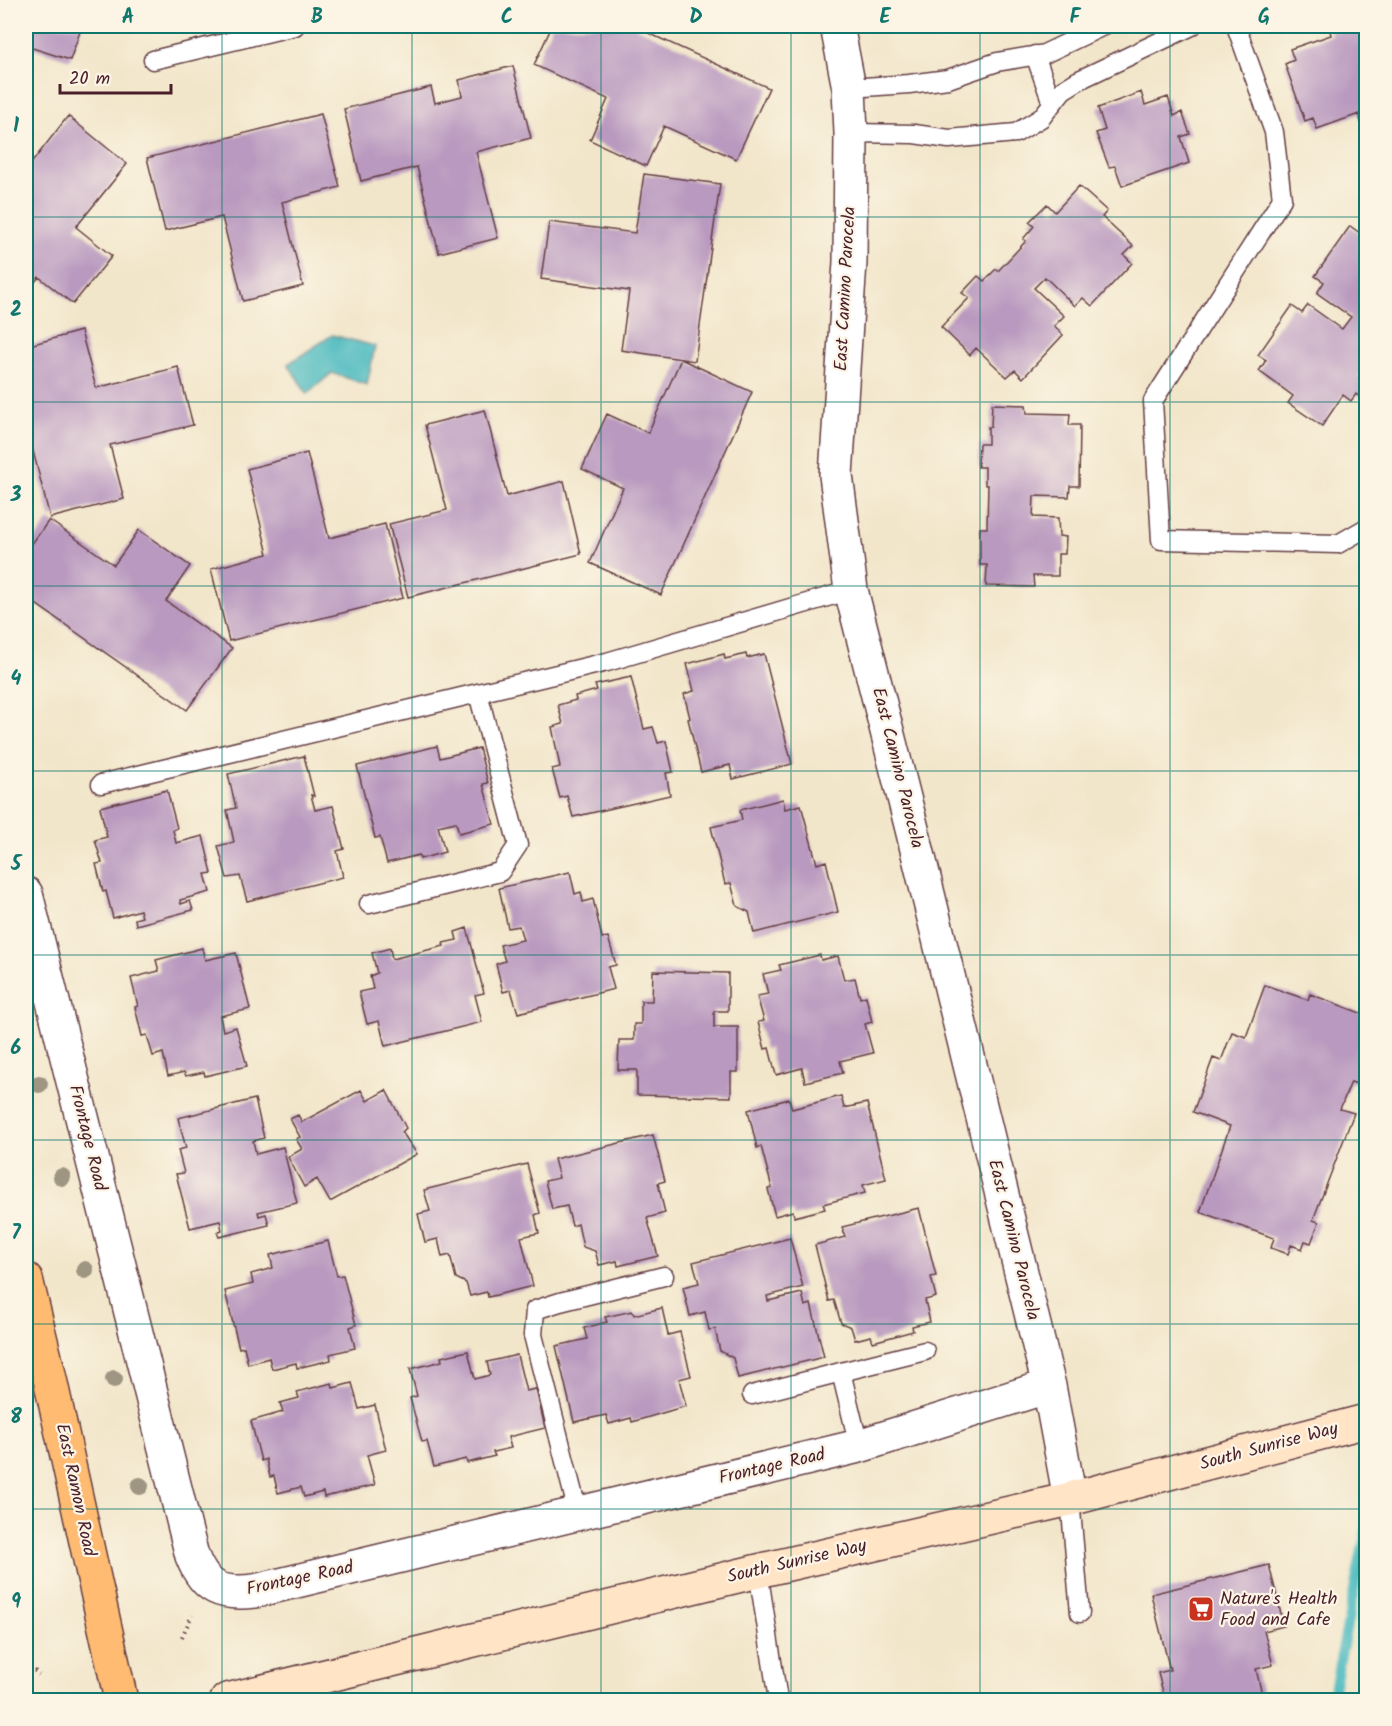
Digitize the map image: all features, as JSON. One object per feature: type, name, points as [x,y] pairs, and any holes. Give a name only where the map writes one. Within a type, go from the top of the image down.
[{"type":"main road","name":"East Ramon Road","points":[[26,1279],[121,1701]]},
{"type":"main road","name":"South Sunrise Way","points":[[227,1701],[758,1571],[1070,1499],[1366,1421]]},
{"type":"street","name":"East Camino Parocela","points":[[837,26],[849,88],[851,133],[850,262],[836,475],[851,590],[900,779],[1048,1386],[1070,1499]]},
{"type":"street","name":"Frontage Road","points":[[26,894],[192,1556],[205,1581],[222,1591],[231,1593],[255,1591],[859,1446],[1048,1386]]},
{"type":"lane","points":[[153,60],[295,26]]},
{"type":"lane","points":[[849,88],[948,79],[997,62],[1035,55],[1067,44],[1103,26]]},
{"type":"lane","points":[[851,133],[914,134],[949,139],[1016,133],[1041,118],[1063,90],[1079,80],[1192,26]]},
{"type":"lane","points":[[1236,26],[1274,132],[1282,200],[1153,401],[1161,540],[1338,544],[1366,528]]},
{"type":"lane","points":[[1035,55],[1052,104]]},
{"type":"lane","points":[[101,784],[607,662],[851,590]]},
{"type":"lane","points":[[369,904],[500,872],[518,845],[478,693]]},
{"type":"lane","points":[[578,1513],[533,1335],[535,1310],[664,1276]]},
{"type":"lane","points":[[752,1395],[925,1351]]},
{"type":"lane","points":[[842,1372],[859,1446]]},
{"type":"lane","points":[[1070,1499],[1080,1613]]},
{"type":"lane","points":[[758,1571],[778,1701]]},
{"type":"path","points":[[182,1637],[194,1612]]},
{"type":"path","points":[[26,1662],[39,1675]]},
{"type":"water","points":[[332,335],[375,346],[367,385],[332,373],[307,394],[288,364]]},
{"type":"building","points":[[26,26],[82,26],[70,60],[26,46]]},
{"type":"building","points":[[552,26],[633,26],[769,88],[736,159],[664,126],[646,166],[590,140],[608,99],[534,65]]},
{"type":"building","points":[[1329,26],[1366,26],[1366,121],[1361,122],[1359,114],[1317,129],[1313,118],[1305,121],[1285,64],[1294,60],[1290,49],[1331,35]]},
{"type":"building","points":[[513,66],[531,138],[476,152],[498,238],[439,253],[417,167],[361,181],[344,109],[431,87],[435,103],[462,96],[459,80]]},
{"type":"building","points":[[1141,92],[1145,105],[1168,97],[1174,116],[1182,112],[1190,134],[1181,137],[1189,163],[1122,186],[1115,166],[1109,167],[1096,133],[1105,130],[1098,108]]},
{"type":"building","points":[[321,114],[340,187],[282,202],[303,286],[243,301],[222,217],[165,231],[147,158]]},
{"type":"building","points":[[68,116],[127,164],[76,227],[112,256],[73,304],[39,277],[26,293],[26,170]]},
{"type":"building","points":[[644,174],[720,184],[695,361],[621,350],[629,291],[541,279],[549,222],[635,233]]},
{"type":"building","points":[[1079,186],[1107,211],[1102,217],[1133,246],[1124,255],[1132,263],[1092,306],[1083,298],[1075,306],[1045,277],[1034,288],[1064,316],[1054,326],[1063,335],[1023,378],[1015,370],[1007,377],[976,348],[970,355],[941,327],[969,298],[962,293],[978,276],[984,281],[996,269],[998,271],[1026,241],[1023,239],[1034,226],[1029,222],[1047,204],[1055,212]]},
{"type":"building","points":[[1366,223],[1366,359],[1364,363],[1366,367],[1359,378],[1364,382],[1362,385],[1366,388],[1366,402],[1356,394],[1351,401],[1343,395],[1322,426],[1288,403],[1293,396],[1259,371],[1266,360],[1258,355],[1292,306],[1302,313],[1308,305],[1342,329],[1351,317],[1317,293],[1324,282],[1315,276],[1350,226],[1360,233]]},
{"type":"building","points":[[81,331],[96,388],[178,367],[193,425],[110,445],[124,499],[50,518],[26,423],[26,346]]},
{"type":"building","points":[[681,359],[752,392],[661,595],[590,563],[623,488],[582,469],[607,414],[648,433]]},
{"type":"building","points":[[992,404],[1026,405],[1027,413],[1070,414],[1069,425],[1080,425],[1079,486],[1070,486],[1069,497],[1034,496],[1033,517],[1058,518],[1059,536],[1066,537],[1065,554],[1058,554],[1058,576],[1033,576],[1034,587],[986,586],[987,565],[980,565],[980,528],[987,528],[988,485],[985,485],[985,467],[978,467],[979,444],[988,444]]},
{"type":"building","points":[[485,410],[507,496],[564,481],[581,554],[408,597],[389,524],[447,510],[425,425]]},
{"type":"building","points":[[307,453],[329,538],[385,524],[403,598],[229,641],[211,569],[268,554],[247,469]]},
{"type":"building","points":[[49,520],[114,565],[139,530],[190,566],[166,601],[232,648],[187,710],[26,597],[26,552]]},
{"type":"building","points":[[724,654],[725,659],[746,654],[747,658],[764,654],[792,764],[733,779],[730,765],[701,772],[684,694],[694,691],[687,664]]},
{"type":"building","points":[[631,677],[644,729],[653,727],[658,743],[666,741],[673,772],[666,773],[670,795],[573,817],[567,796],[560,798],[552,769],[560,767],[552,727],[563,724],[558,705],[576,700],[575,696],[597,690],[595,685]]},
{"type":"building","points":[[437,746],[440,758],[479,748],[488,783],[483,784],[494,824],[459,833],[456,822],[438,826],[445,852],[420,859],[419,855],[387,863],[380,837],[375,838],[357,766]]},
{"type":"building","points":[[304,756],[314,796],[311,795],[315,810],[333,806],[344,849],[337,851],[343,877],[247,901],[240,876],[227,878],[218,846],[234,842],[227,810],[236,808],[228,774]]},
{"type":"building","points":[[167,790],[177,828],[173,830],[176,843],[203,836],[212,873],[205,874],[210,892],[180,900],[181,904],[190,901],[193,910],[136,925],[135,919],[142,917],[140,910],[113,918],[96,864],[102,863],[95,840],[107,837],[100,807]]},
{"type":"building","points":[[783,799],[785,809],[801,805],[817,864],[826,861],[838,912],[754,933],[749,912],[737,906],[731,883],[725,884],[711,827],[742,820],[740,810]]},
{"type":"building","points":[[570,872],[575,894],[581,892],[583,902],[593,899],[602,938],[608,937],[616,965],[608,967],[614,989],[518,1013],[511,990],[503,992],[496,964],[505,961],[500,945],[523,940],[519,926],[508,928],[499,888]]},
{"type":"building","points":[[467,928],[484,993],[475,995],[482,1022],[385,1046],[379,1021],[367,1024],[359,992],[373,989],[370,976],[377,973],[372,953],[390,948],[392,959],[444,946],[443,943],[457,940],[455,932]]},
{"type":"building","points":[[202,948],[205,960],[236,953],[250,1009],[220,1016],[223,1031],[236,1027],[247,1066],[205,1076],[204,1072],[186,1076],[184,1072],[168,1076],[163,1053],[153,1056],[147,1035],[142,1036],[131,978],[159,971],[156,960]]},
{"type":"building","points":[[820,955],[821,960],[838,956],[844,980],[855,978],[860,998],[866,996],[872,1022],[865,1024],[873,1053],[840,1061],[843,1073],[805,1082],[802,1068],[776,1075],[769,1048],[765,1049],[758,1022],[764,1021],[757,996],[768,994],[763,974],[781,970],[779,965]]},
{"type":"building","points":[[653,971],[728,973],[728,1011],[714,1011],[714,1027],[738,1027],[738,1072],[731,1072],[731,1097],[637,1095],[637,1070],[618,1070],[619,1040],[634,1040],[634,1024],[641,1024],[641,1001],[652,1001]]},
{"type":"building","points":[[1265,985],[1308,1000],[1310,994],[1366,1015],[1366,1087],[1351,1082],[1340,1109],[1354,1113],[1313,1220],[1319,1222],[1311,1243],[1305,1241],[1302,1249],[1291,1245],[1288,1254],[1271,1248],[1274,1238],[1200,1212],[1230,1126],[1193,1112],[1213,1058],[1221,1061],[1232,1032],[1246,1037]]},
{"type":"building","points":[[361,1090],[367,1101],[386,1090],[406,1128],[402,1132],[417,1154],[330,1202],[317,1179],[304,1187],[288,1157],[302,1149],[296,1139],[300,1137],[290,1119],[298,1115],[302,1122]]},
{"type":"building","points":[[841,1096],[844,1108],[867,1103],[886,1179],[863,1185],[865,1193],[823,1204],[825,1209],[794,1217],[793,1211],[775,1216],[768,1189],[772,1188],[761,1146],[757,1148],[748,1110],[789,1099],[792,1109]]},
{"type":"building","points":[[255,1099],[264,1138],[253,1141],[256,1154],[283,1147],[297,1203],[258,1212],[259,1216],[266,1214],[269,1225],[219,1237],[217,1232],[222,1230],[220,1221],[190,1228],[176,1174],[184,1173],[178,1150],[186,1148],[178,1118]]},
{"type":"building","points":[[653,1135],[665,1181],[658,1183],[665,1213],[647,1218],[658,1256],[618,1266],[617,1261],[599,1265],[595,1251],[583,1247],[578,1224],[572,1226],[567,1206],[552,1209],[545,1181],[559,1178],[554,1159]]},
{"type":"building","points":[[527,1164],[540,1213],[535,1215],[539,1233],[521,1237],[533,1286],[488,1297],[487,1292],[470,1296],[466,1283],[456,1278],[450,1255],[442,1257],[438,1239],[425,1242],[418,1214],[430,1211],[424,1190]]},
{"type":"building","points":[[919,1208],[936,1276],[931,1277],[936,1297],[925,1300],[930,1322],[912,1326],[913,1331],[873,1342],[871,1336],[855,1340],[851,1327],[841,1323],[834,1300],[829,1301],[815,1245],[845,1237],[842,1227]]},
{"type":"building","points":[[790,1238],[803,1287],[767,1296],[768,1301],[802,1293],[805,1306],[811,1304],[824,1357],[738,1378],[733,1358],[720,1351],[715,1329],[709,1330],[705,1312],[690,1316],[683,1287],[699,1283],[693,1262]]},
{"type":"building","points":[[328,1241],[337,1276],[343,1275],[356,1325],[350,1327],[355,1348],[330,1354],[331,1360],[297,1368],[296,1363],[272,1369],[269,1358],[248,1364],[244,1347],[239,1348],[225,1291],[253,1284],[251,1274],[273,1268],[270,1255]]},
{"type":"building","points":[[662,1308],[668,1335],[680,1332],[691,1376],[679,1379],[686,1406],[632,1422],[631,1418],[609,1424],[606,1415],[574,1422],[556,1346],[587,1339],[584,1328],[607,1322],[605,1317],[632,1311],[634,1315]]},
{"type":"building","points":[[468,1351],[475,1379],[490,1375],[487,1362],[517,1355],[526,1391],[536,1389],[545,1428],[508,1437],[511,1448],[493,1452],[495,1456],[467,1463],[466,1459],[434,1467],[427,1441],[422,1442],[410,1398],[417,1396],[410,1369],[442,1361],[441,1357]]},
{"type":"building","points":[[332,1383],[333,1388],[352,1383],[359,1409],[375,1405],[386,1450],[367,1455],[375,1485],[324,1497],[323,1492],[304,1497],[301,1487],[278,1493],[274,1476],[270,1477],[266,1459],[261,1461],[251,1421],[283,1412],[280,1403],[299,1398],[297,1392]]},
{"type":"building","points":[[1269,1565],[1284,1626],[1264,1631],[1273,1665],[1256,1669],[1263,1699],[1165,1700],[1158,1673],[1170,1670],[1151,1594]]},
{"type":"waterway","points":[[1332,1700],[1366,1530]]},
{"type":"place","name":"Nature's Health Food and Cafe","points":[[1201,1609]]}]
